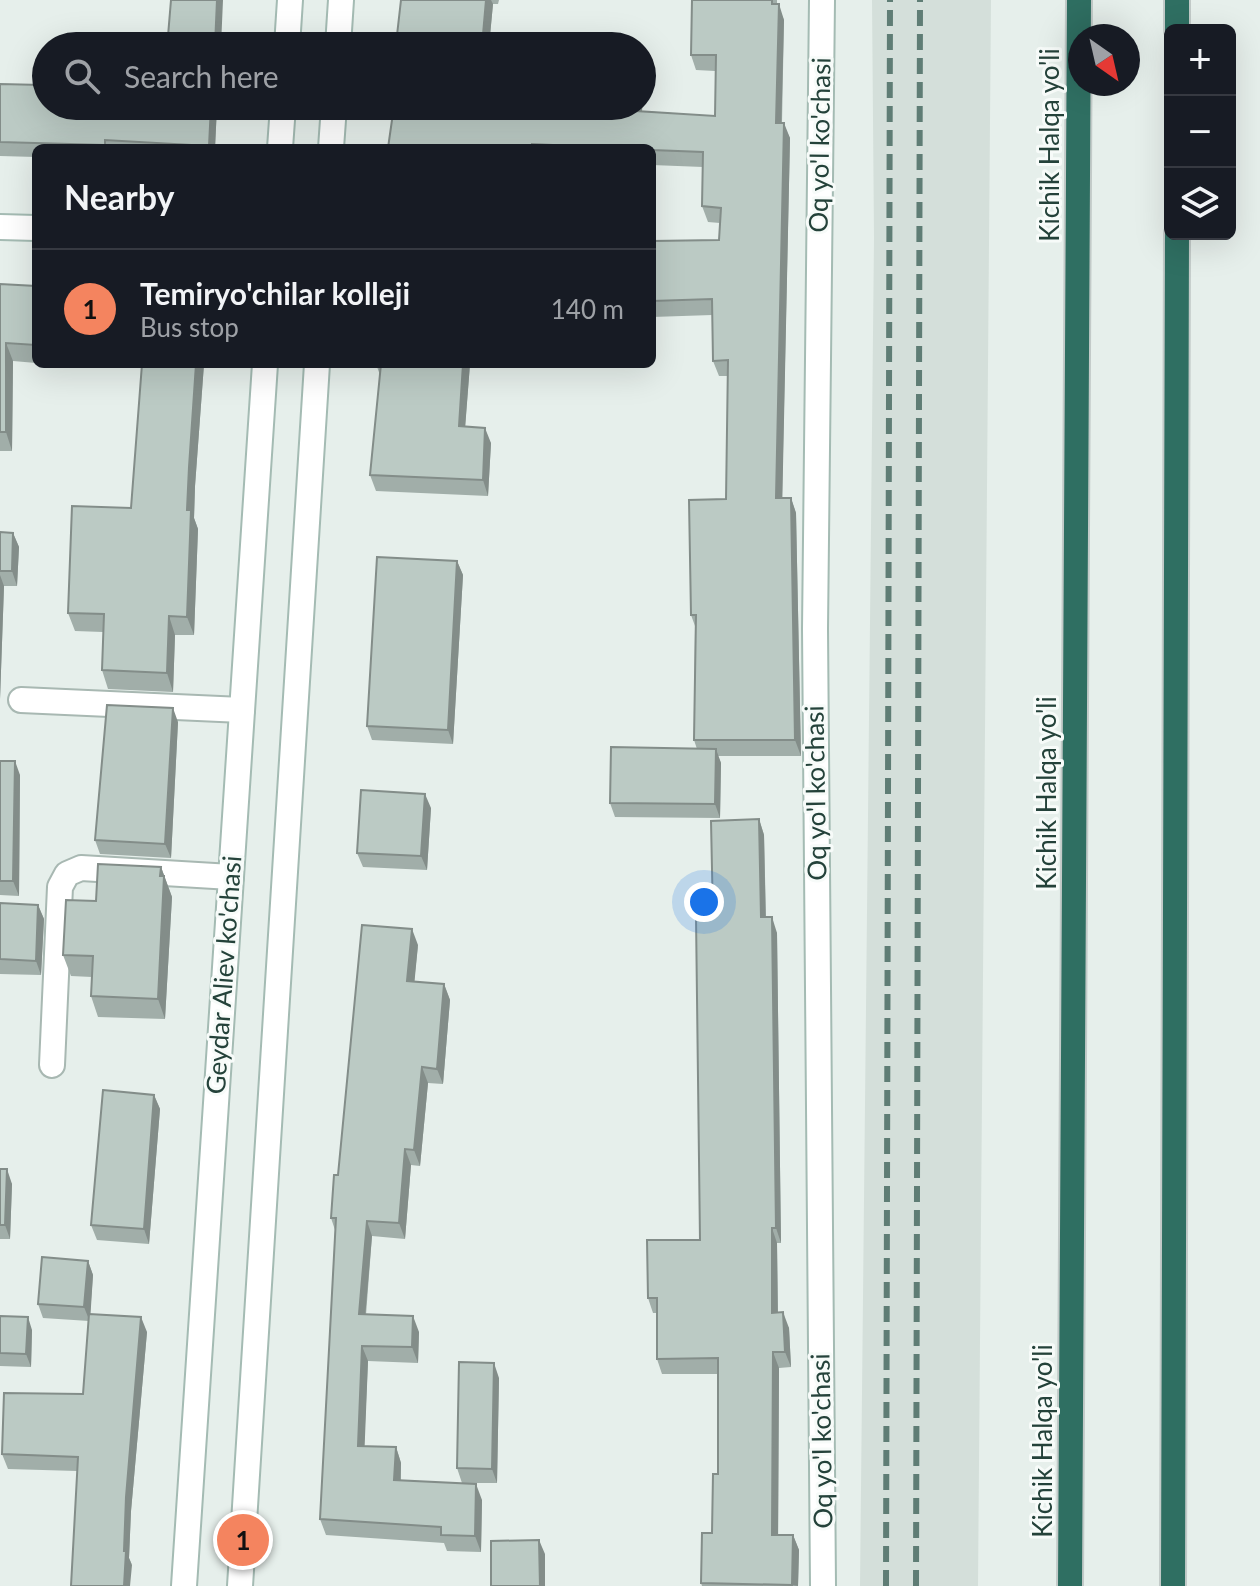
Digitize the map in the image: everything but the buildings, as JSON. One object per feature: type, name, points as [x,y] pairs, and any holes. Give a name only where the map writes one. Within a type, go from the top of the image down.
[{"type":"highway","name":"Kichik Halqa yo'li","points":[[1070,1586],[1079,0]]},
{"type":"highway","points":[[1177,0],[1177,24]]},
{"type":"highway","points":[[1173,1586],[1177,240]]},
{"type":"main road","points":[[288,32],[290,0]]},
{"type":"main road","points":[[339,32],[341,0]]},
{"type":"main road","name":"Oq yo'l ko'chasi","points":[[822,0],[815,645],[823,1586]]},
{"type":"main road","points":[[280,144],[282,120]]},
{"type":"main road","points":[[331,144],[333,120]]},
{"type":"main road","points":[[0,227],[32,228]]},
{"type":"main road","name":"Geydar Aliev ko'chasi","points":[[184,1586],[265,368]]},
{"type":"main road","name":"Geydar Aliev ko'chasi","points":[[240,1586],[317,368]]},
{"type":"main road","points":[[21,700],[242,710]]},
{"type":"main road","points":[[52,1065],[60,887],[67,874],[81,868],[231,877]]},
{"type":"shaded area","points":[[872,0],[991,0],[978,1586],[860,1586],[874,238]]},
{"type":"railway","points":[[886,1586],[890,0]]},
{"type":"railway","points":[[916,1586],[920,0]]},
{"type":"place","name":"Temiryo'chilar kolleji","points":[[243,1540]]}]
